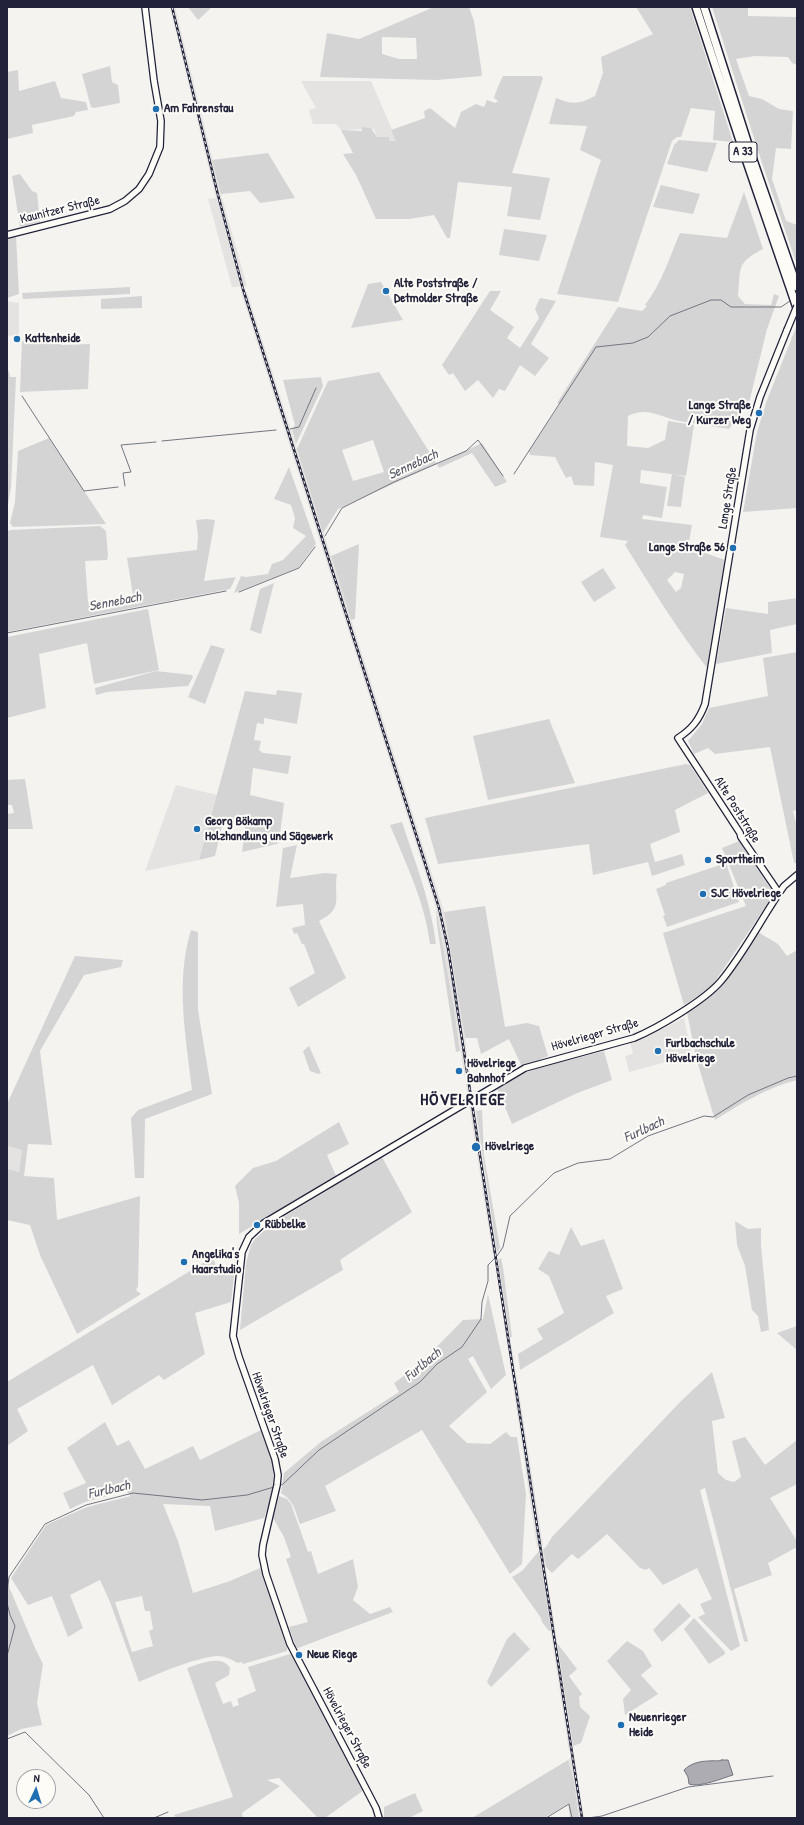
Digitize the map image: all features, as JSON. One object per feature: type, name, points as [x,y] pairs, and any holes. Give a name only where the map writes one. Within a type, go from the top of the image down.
[{"type":"highway","name":"A 33","points":[[696,7],[749,169],[796,303]]},
{"type":"highway","name":"A 33","points":[[704,7],[751,153],[797,287]]},
{"type":"main road","name":"Kaunitzer Straße","points":[[7,235],[110,209],[130,197],[139,189],[149,174],[160,147],[161,121],[154,81],[145,7]]},
{"type":"main road","name":"Lange Straße","points":[[678,738],[694,727],[705,704],[750,430],[760,397],[787,330],[796,303]]},
{"type":"main road","name":"Alte Poststraße","points":[[678,738],[740,833],[741,837],[779,893]]},
{"type":"main road","name":"Hövelrieger Straße","points":[[379,1818],[374,1803],[290,1644],[272,1592],[262,1555],[278,1482],[275,1459],[235,1344],[233,1329],[240,1262],[245,1243],[252,1232],[264,1223],[526,1067],[634,1038],[650,1030],[698,1000],[721,981],[779,893],[790,880],[797,875]]},
{"type":"shaded area","points":[[170,7],[175,7],[221,194],[247,286],[232,287],[208,199],[216,198]]},
{"type":"shaded area","points":[[188,7],[210,7],[211,8],[198,20]]},
{"type":"shaded area","points":[[434,7],[469,7],[474,21],[482,74],[481,76],[437,80],[320,77],[327,33],[359,39]],"holes":[[[382,37],[416,38],[417,59],[399,59],[382,54]]]},
{"type":"shaded area","points":[[636,7],[690,7],[733,142],[713,140],[715,111],[691,108],[681,137],[677,137],[672,141],[618,302],[557,294],[601,160],[580,150],[587,126],[549,124],[556,98],[567,102],[576,103],[585,101],[595,96],[603,73],[601,57],[653,34]]},
{"type":"shaded area","points":[[712,7],[748,7],[748,16],[797,17],[797,65],[792,63],[788,57],[755,56],[736,59],[749,96],[762,99],[779,109],[793,111],[791,149],[776,148],[772,179],[786,221],[797,225],[797,265],[762,163]]},
{"type":"shaded area","points":[[110,66],[112,82],[118,85],[120,103],[94,108],[91,107],[82,74]]},
{"type":"shaded area","points":[[18,70],[19,91],[55,81],[61,98],[86,102],[88,110],[76,112],[74,116],[32,125],[33,133],[7,139],[7,72]]},
{"type":"shaded area","points":[[503,76],[541,76],[543,78],[512,173],[550,178],[540,220],[507,216],[512,187],[458,182],[450,238],[447,238],[434,215],[409,219],[376,219],[356,175],[343,154],[353,153],[341,130],[362,131],[362,127],[371,128],[377,137],[389,137],[389,141],[396,141],[391,130],[425,118],[424,111],[430,108],[455,128],[461,112],[476,104],[484,107],[487,100],[495,103],[498,101],[494,98]]},
{"type":"shaded area","points":[[301,81],[371,81],[397,141],[389,141],[388,137],[377,137],[374,129],[341,130],[336,124],[313,124],[309,110],[316,108]]},
{"type":"shaded area","points":[[679,140],[717,143],[707,172],[667,164],[674,145]]},
{"type":"shaded area","points":[[268,153],[295,198],[260,203],[250,191],[221,194],[212,160]]},
{"type":"shaded area","points":[[20,174],[32,191],[37,193],[40,222],[20,227],[12,176]]},
{"type":"shaded area","points":[[661,185],[700,194],[693,214],[653,207]]},
{"type":"shaded area","points":[[744,192],[763,249],[744,262],[740,272],[738,296],[745,304],[771,305],[774,294],[779,296],[767,329],[749,403],[729,429],[679,421],[647,412],[635,413],[628,416],[627,446],[648,448],[665,440],[668,421],[694,425],[686,476],[641,470],[640,483],[667,487],[662,518],[643,515],[642,519],[692,525],[688,547],[725,560],[707,668],[654,592],[625,545],[628,541],[600,537],[613,465],[595,462],[594,486],[574,485],[571,476],[566,478],[555,457],[530,455],[529,451],[560,404],[557,403],[618,307],[642,311],[647,306],[645,305],[661,279],[680,233],[727,238]],"holes":[[[675,572],[684,574],[681,588],[676,592],[667,580]]]},
{"type":"shaded area","points":[[504,229],[547,235],[539,261],[499,255]]},
{"type":"shaded area","points":[[16,236],[19,294],[7,298],[7,239]]},
{"type":"shaded area","points":[[381,282],[403,320],[351,328],[368,284]]},
{"type":"shaded area","points":[[130,287],[130,294],[23,299],[22,293]]},
{"type":"shaded area","points":[[490,291],[501,291],[490,310],[514,327],[507,338],[520,348],[539,318],[535,309],[540,298],[556,301],[531,344],[549,358],[535,376],[520,365],[505,391],[499,389],[493,398],[478,380],[465,391],[453,373],[449,375],[442,365]]},
{"type":"shaded area","points":[[241,292],[247,292],[444,912],[465,1038],[472,1095],[468,1098],[436,907]]},
{"type":"shaded area","points":[[142,296],[142,308],[101,309],[101,299]]},
{"type":"shaded area","points":[[7,301],[19,303],[19,335],[7,336]]},
{"type":"shaded area","points":[[797,325],[797,508],[743,512],[757,432],[767,400]]},
{"type":"shaded area","points":[[61,340],[61,345],[90,344],[88,389],[20,392],[22,341]]},
{"type":"shaded area","points":[[7,371],[9,371],[10,377],[16,377],[11,487],[7,510]]},
{"type":"shaded area","points":[[379,372],[437,464],[338,509],[323,533],[297,449],[328,381]],"holes":[[[373,440],[384,472],[353,481],[342,450]]]},
{"type":"shaded area","points":[[321,377],[323,386],[296,444],[292,430],[295,425],[283,380]]},
{"type":"shaded area","points":[[49,438],[106,524],[13,527],[10,523],[15,502],[18,451]]},
{"type":"shaded area","points":[[482,443],[507,482],[495,487],[472,453],[439,468],[437,464]]},
{"type":"shaded area","points":[[289,467],[316,544],[298,568],[234,593],[241,576],[246,577],[268,574],[272,564],[283,560],[306,536],[293,528],[295,518],[291,505],[274,499]]},
{"type":"shaded area","points":[[672,474],[685,477],[681,507],[667,506]]},
{"type":"shaded area","points":[[196,520],[215,520],[204,581],[236,577],[230,589],[7,632],[7,532],[10,530],[100,526],[106,531],[107,560],[85,561],[88,602],[133,595],[127,558],[197,550],[198,536]]},
{"type":"shaded area","points":[[359,544],[355,619],[351,620],[331,556]]},
{"type":"shaded area","points":[[603,568],[616,588],[594,602],[581,582]]},
{"type":"shaded area","points":[[274,583],[261,634],[250,630],[260,589]]},
{"type":"shaded area","points":[[797,598],[797,624],[770,630],[772,653],[716,664],[726,608],[768,614],[768,602]]},
{"type":"shaded area","points":[[148,609],[159,670],[94,684],[87,643],[39,654],[46,708],[7,718],[7,637]]},
{"type":"shaded area","points":[[211,645],[225,649],[205,704],[188,697]]},
{"type":"shaded area","points":[[797,652],[797,810],[793,811],[797,827],[797,863],[794,863],[770,747],[715,754],[708,748],[694,754],[688,741],[702,724],[709,708],[768,696],[763,658]]},
{"type":"shaded area","points":[[156,671],[192,675],[193,677],[188,686],[107,692],[96,695],[95,688]]},
{"type":"shaded area","points":[[277,690],[302,693],[297,724],[264,718],[264,724],[257,723],[254,740],[261,741],[259,750],[263,753],[291,756],[288,774],[253,768],[250,795],[284,803],[279,842],[277,844],[242,852],[246,823],[224,818],[215,856],[199,860],[245,691],[276,695]]},
{"type":"shaded area","points":[[549,719],[575,783],[488,800],[473,736]]},
{"type":"shaded area","points":[[686,764],[690,765],[708,793],[675,810],[680,832],[650,844],[655,862],[682,854],[685,865],[652,876],[648,862],[593,875],[589,844],[438,864],[425,818]]},
{"type":"shaded area","points":[[25,779],[33,829],[7,829],[7,814],[14,813],[12,805],[7,805],[7,780]]},
{"type":"shaded area","points":[[176,785],[217,795],[199,860],[145,871]]},
{"type":"shaded area","points":[[402,822],[426,897],[434,928],[436,944],[430,944],[428,928],[419,898],[390,825]]},
{"type":"shaded area","points":[[739,841],[774,894],[714,983],[704,992],[684,1005],[663,933],[746,906],[722,848]]},
{"type":"shaded area","points":[[297,845],[290,878],[325,873],[337,874],[335,907],[332,912],[319,921],[346,978],[298,1007],[289,988],[315,973],[304,944],[302,944],[297,933],[294,934],[292,928],[305,925],[303,904],[276,907],[283,848]]},
{"type":"shaded area","name":"SJC Hövelriege","points":[[726,863],[739,902],[667,927],[663,916],[665,915],[656,889],[666,885],[666,883]]},
{"type":"shaded area","points":[[485,906],[505,1027],[527,1023],[539,1026],[548,1056],[522,1067],[509,1039],[481,1054],[477,1038],[465,1038],[444,912]]},
{"type":"shaded area","points":[[436,907],[460,1051],[456,1052],[437,925]]},
{"type":"shaded area","points":[[191,930],[198,932],[198,1010],[212,1094],[145,1119],[144,1178],[135,1178],[131,1118],[138,1110],[192,1090],[183,1010],[184,969],[186,950]]},
{"type":"shaded area","points":[[758,932],[778,944],[787,956],[797,950],[797,1080],[775,1087],[745,1102],[715,1120],[696,1058],[687,1012],[706,1000],[719,989]]},
{"type":"shaded area","points":[[75,956],[123,960],[121,967],[84,975],[40,1051],[52,1145],[28,1144],[24,1176],[54,1178],[57,1220],[140,1196],[138,1286],[136,1290],[141,1294],[77,1334],[40,1255],[30,1225],[7,1220],[7,1169],[19,1172],[22,1150],[7,1146],[7,1104]]},
{"type":"shaded area","points":[[684,1018],[692,1055],[629,1072],[625,1056],[633,1054],[630,1042],[642,1039]]},
{"type":"shaded area","points":[[309,1046],[321,1073],[318,1074],[310,1071],[303,1051]]},
{"type":"shaded area","points":[[604,1051],[612,1080],[575,1094],[512,1124],[497,1088],[525,1073],[539,1068]]},
{"type":"shaded area","points":[[474,1102],[497,1252],[493,1255],[469,1105]]},
{"type":"shaded area","points":[[482,1110],[484,1155],[500,1248],[497,1252],[476,1111]]},
{"type":"shaded area","points":[[339,1122],[349,1144],[327,1155],[336,1176],[239,1234],[239,1203],[235,1186],[253,1168],[276,1161]]},
{"type":"shaded area","points":[[7,1146],[22,1150],[19,1173],[7,1169]]},
{"type":"shaded area","points":[[382,1157],[412,1212],[340,1260],[343,1270],[240,1330],[246,1263],[251,1245],[255,1239],[272,1224]]},
{"type":"shaded area","points":[[735,1221],[748,1229],[761,1228],[761,1245],[769,1330],[761,1332],[758,1316],[752,1310],[745,1266],[737,1245]]},
{"type":"shaded area","points":[[571,1227],[581,1246],[604,1239],[623,1289],[606,1296],[614,1313],[520,1370],[518,1354],[543,1339],[537,1329],[564,1313],[549,1276],[538,1269],[549,1251],[559,1255]]},
{"type":"shaded area","points":[[213,1257],[219,1275],[235,1267],[231,1302],[195,1313],[205,1354],[164,1380],[159,1375],[112,1405],[93,1365],[17,1409],[28,1431],[7,1446],[7,1382]]},
{"type":"shaded area","points":[[501,1258],[512,1337],[510,1337],[498,1260]]},
{"type":"shaded area","points":[[498,1260],[543,1545],[537,1548],[495,1262]]},
{"type":"shaded area","points":[[488,1294],[506,1375],[491,1389],[473,1356],[468,1359],[487,1392],[449,1426],[467,1443],[490,1444],[506,1432],[511,1437],[517,1437],[526,1494],[522,1564],[510,1574],[422,1430],[325,1486],[336,1511],[300,1524],[289,1499],[281,1493],[284,1473],[322,1441],[399,1392],[394,1383],[420,1364],[463,1320],[483,1319]]},
{"type":"shaded area","points":[[797,1326],[797,1350],[777,1333]]},
{"type":"shaded area","points":[[712,1372],[725,1418],[712,1421],[718,1473],[726,1480],[734,1482],[741,1477],[732,1441],[745,1437],[765,1465],[797,1440],[797,1484],[770,1498],[797,1541],[797,1547],[768,1563],[772,1575],[734,1589],[748,1641],[746,1642],[744,1641],[705,1488],[700,1490],[740,1646],[731,1651],[698,1617],[705,1614],[700,1604],[712,1599],[697,1568],[663,1585],[649,1568],[646,1570],[640,1568],[607,1534],[578,1559],[572,1554],[552,1573],[546,1567],[543,1549],[552,1537],[681,1401]]},
{"type":"shaded area","points":[[105,1422],[117,1446],[129,1440],[145,1469],[193,1446],[200,1460],[261,1430],[271,1455],[273,1467],[271,1497],[264,1518],[215,1531],[210,1506],[163,1504],[178,1541],[193,1593],[230,1581],[260,1568],[287,1647],[287,1651],[243,1664],[242,1662],[237,1663],[230,1659],[217,1656],[208,1657],[177,1666],[139,1682],[110,1602],[100,1580],[70,1595],[83,1628],[68,1637],[52,1596],[28,1605],[11,1578],[46,1525],[87,1507],[131,1496],[126,1491],[85,1502],[70,1509],[63,1493],[86,1483],[67,1448]],"holes":[[[142,1596],[145,1611],[150,1611],[153,1629],[149,1631],[153,1646],[132,1652],[115,1602]]]},
{"type":"shaded area","points":[[279,1496],[287,1499],[291,1504],[308,1552],[311,1551],[318,1574],[353,1559],[358,1587],[353,1600],[370,1614],[390,1607],[393,1612],[298,1648],[296,1647],[289,1627],[308,1622],[286,1559],[291,1557],[284,1537],[273,1518]]},
{"type":"shaded area","points":[[543,1549],[573,1749],[569,1751],[539,1551]]},
{"type":"shaded area","points":[[539,1551],[551,1631],[549,1631],[542,1622],[541,1618],[512,1577],[522,1571]]},
{"type":"shaded area","points":[[7,1582],[43,1664],[37,1703],[42,1725],[21,1729],[7,1736]]},
{"type":"shaded area","points":[[679,1603],[691,1616],[662,1642],[653,1630]]},
{"type":"shaded area","points":[[694,1618],[725,1652],[725,1654],[709,1664],[684,1629]]},
{"type":"shaded area","points":[[514,1632],[530,1649],[491,1687],[487,1682],[507,1639]]},
{"type":"shaded area","points":[[627,1641],[643,1651],[652,1666],[641,1675],[658,1694],[625,1715],[623,1699],[631,1690],[607,1661]]},
{"type":"shaded area","points":[[557,1643],[577,1669],[569,1676],[582,1694],[579,1697],[580,1707],[590,1716],[581,1743],[573,1746]]},
{"type":"shaded area","points":[[290,1654],[293,1656],[364,1790],[325,1818],[318,1818],[279,1778],[267,1780],[280,1786],[242,1813],[243,1818],[176,1818],[174,1815],[233,1797],[187,1668],[210,1661],[226,1664],[230,1668],[229,1675],[215,1683],[223,1704],[231,1701],[233,1707],[239,1705],[237,1699],[256,1691],[248,1667]]},
{"type":"shaded area","points":[[574,1754],[584,1818],[579,1818],[574,1781],[568,1760]]},
{"type":"shaded area","points":[[568,1760],[574,1781],[579,1818],[570,1818],[568,1804],[544,1818],[472,1818]]},
{"type":"shaded area","points":[[728,1760],[733,1775],[705,1784],[689,1784],[688,1777],[684,1770],[686,1768],[698,1762]]},
{"type":"shaded area","points":[[415,1793],[423,1811],[409,1818],[384,1818],[384,1807]]},
{"type":"waterway","points":[[514,474],[596,347],[633,343],[648,337],[670,316],[711,300],[721,300],[731,307],[781,307],[790,301]]},
{"type":"waterway","points":[[290,429],[299,427],[316,388]]},
{"type":"waterway","points":[[22,396],[84,491],[118,487]]},
{"type":"waterway","points":[[162,441],[276,430]]},
{"type":"waterway","name":"Sennebach","points":[[325,536],[342,508],[394,482],[466,451],[478,440],[503,476]]},
{"type":"waterway","points":[[125,486],[123,473],[131,472],[121,445],[156,442]]},
{"type":"waterway","name":"Sennebach","points":[[239,592],[299,568],[315,547]]},
{"type":"waterway","name":"Sennebach","points":[[7,633],[226,591]]},
{"type":"waterway","name":"Furlbach","points":[[279,1486],[319,1450],[420,1382],[437,1364],[462,1347],[481,1319],[482,1302],[488,1281],[488,1265],[503,1247],[510,1216],[554,1173],[578,1163],[610,1159],[648,1136],[704,1116],[713,1117],[748,1095],[788,1078],[797,1076]]},
{"type":"waterway","name":"Furlbach","points":[[7,1593],[9,1577],[45,1524],[86,1505],[133,1493],[202,1500],[247,1495],[274,1487]]},
{"type":"waterway","name":"Furlbach","points":[[7,1603],[15,1626],[7,1656]]},
{"type":"waterway","points":[[7,1739],[25,1732],[89,1795],[104,1818]]},
{"type":"waterway","points":[[588,1818],[602,1816],[688,1787],[773,1776]]},
{"type":"waterway","points":[[546,1818],[569,1804],[572,1818]]},
{"type":"waterway","points":[[154,1818],[168,1812]]},
{"type":"railway","points":[[172,7],[218,195],[243,289],[439,908],[448,948],[582,1818]]},
{"type":"place","name":"Am Fahrenstau","points":[[156,109]]},
{"type":"place","name":"Alte Poststraße / Detmolder Straße","points":[[386,291]]},
{"type":"place","name":"Kattenheide","points":[[17,339]]},
{"type":"place","name":"Lange Straße / Kurzer Weg","points":[[759,413]]},
{"type":"place","name":"Lange Straße 56","points":[[733,548]]},
{"type":"place","name":"Georg Bökamp Holzhandlung und Sägewerk","points":[[197,829]]},
{"type":"place","name":"Sportheim","points":[[708,860]]},
{"type":"place","name":"SJC Hövelriege","points":[[703,894]]},
{"type":"place","name":"Furlbachschule Hövelriege","points":[[658,1051]]},
{"type":"place","name":"Hövelriege Bahnhof","points":[[459,1071]]},
{"type":"place","name":"Hövelriege","points":[[476,1147]]},
{"type":"place","name":"Rübbelke","points":[[257,1225]]},
{"type":"place","name":"Angelika's Haarstudio","points":[[184,1262]]},
{"type":"place","name":"Neue Riege","points":[[299,1655]]},
{"type":"place","name":"Neuenrieger Heide","points":[[621,1725]]},
{"type":"district","name":"HÖVELRIEGE","points":[[463,1100]]}]
